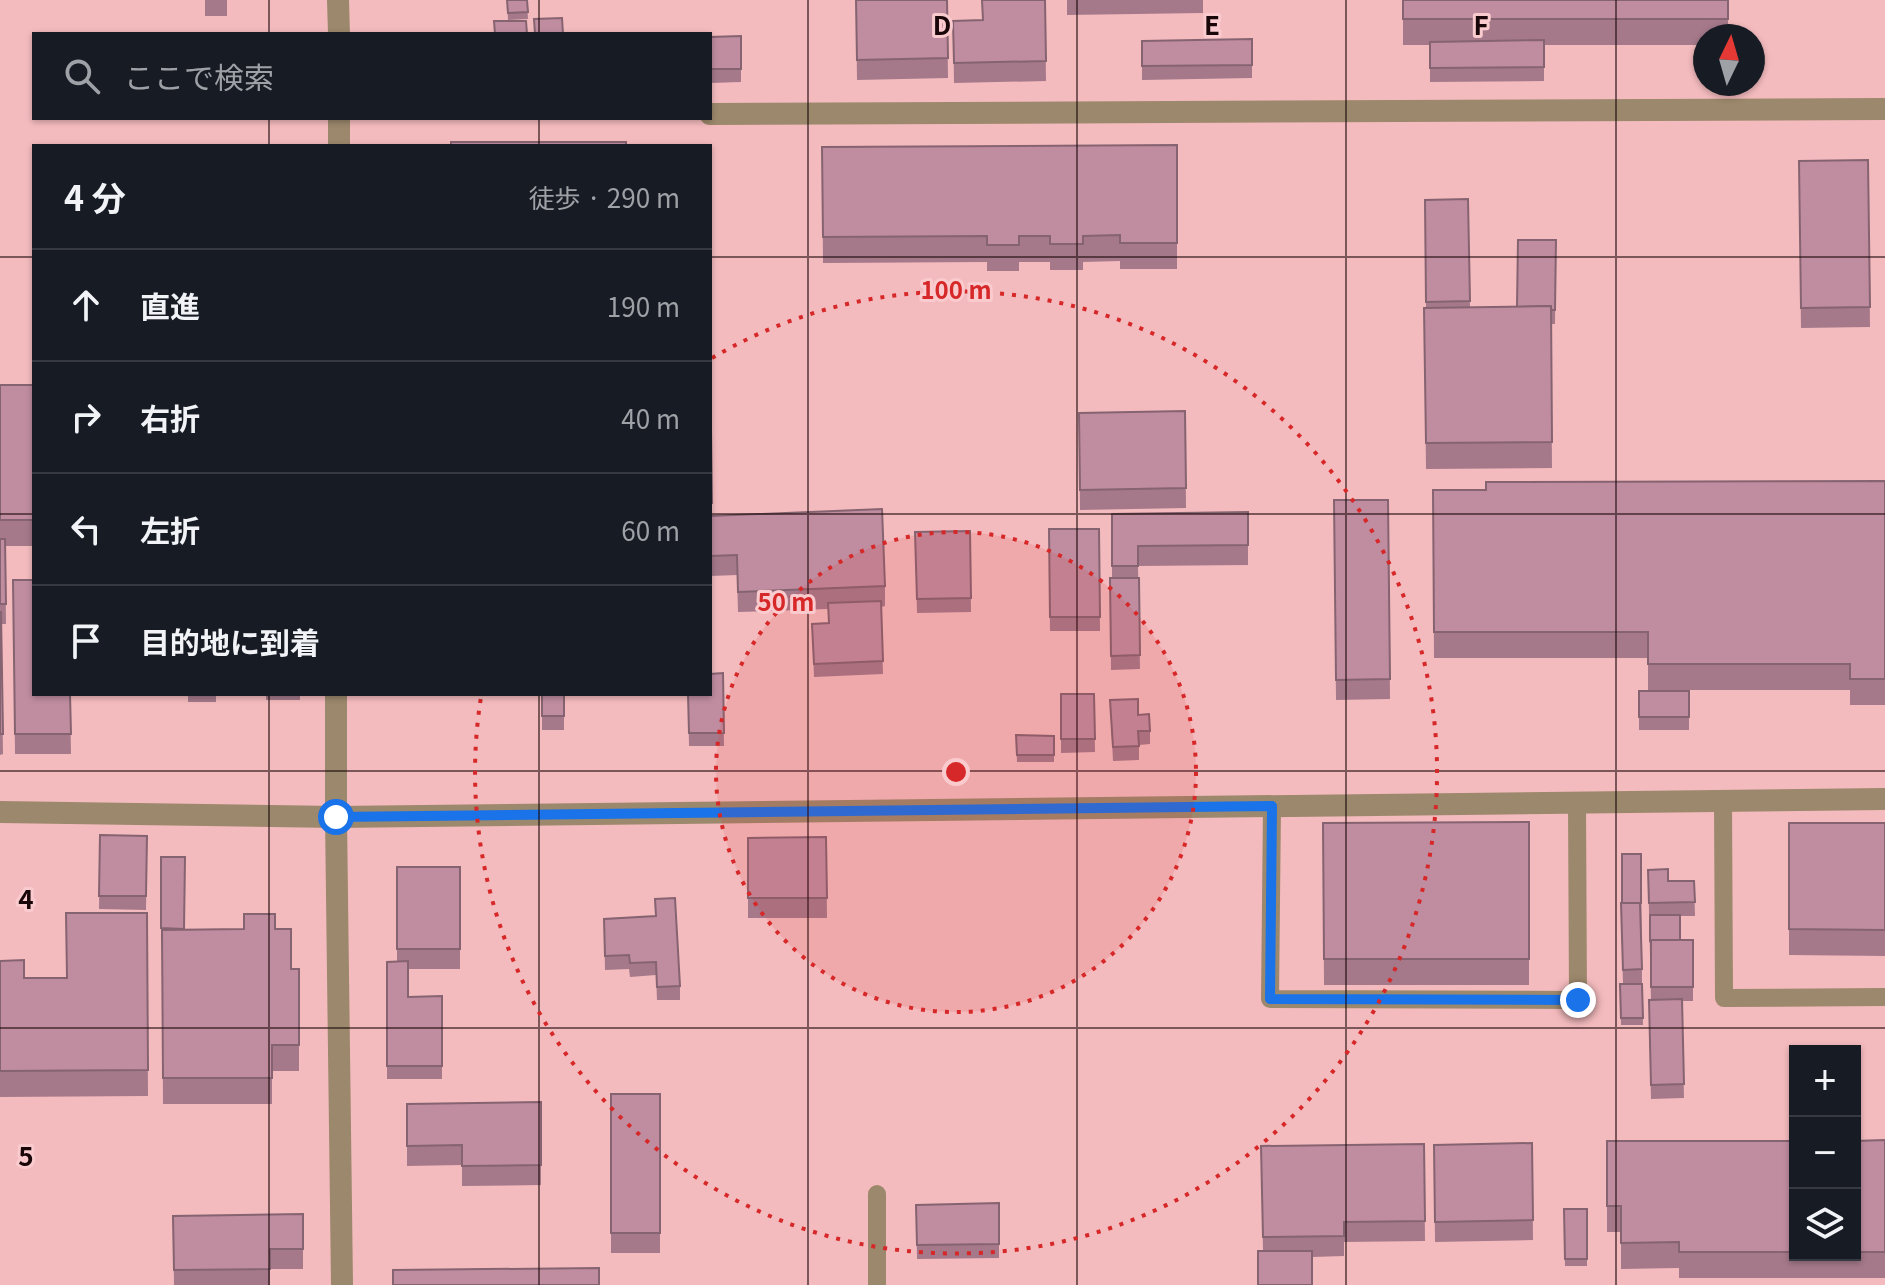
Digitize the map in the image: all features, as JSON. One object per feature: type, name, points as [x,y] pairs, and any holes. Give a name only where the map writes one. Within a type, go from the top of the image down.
[{"type":"street","points":[[338,0],[339,32]]},
{"type":"street","points":[[712,114],[1885,109]]},
{"type":"street","points":[[339,120],[339,144]]},
{"type":"street","points":[[336,696],[342,1285]]},
{"type":"street","points":[[0,812],[336,817],[1885,799]]},
{"type":"lane","points":[[1723,801],[1724,998],[1885,997]]},
{"type":"lane","points":[[1272,806],[1270,999],[1578,1000],[1577,803]]},
{"type":"lane","points":[[877,1194],[877,1285]]},
{"type":"building","points":[[507,0],[527,0],[528,12],[508,13]]},
{"type":"building","points":[[856,0],[947,0],[948,58],[857,60]]},
{"type":"building","points":[[982,0],[1045,0],[1046,61],[954,63],[953,21],[983,20]]},
{"type":"building","points":[[1403,0],[1728,0],[1728,19],[1403,19]]},
{"type":"building","points":[[562,18],[563,32],[535,32],[534,19]]},
{"type":"building","points":[[494,21],[526,21],[527,32],[495,32]]},
{"type":"building","points":[[741,36],[741,69],[712,69],[712,37]]},
{"type":"building","points":[[1252,39],[1252,65],[1142,66],[1142,41]]},
{"type":"building","points":[[1544,40],[1544,67],[1430,68],[1430,42]]},
{"type":"building","points":[[451,142],[626,142],[626,144]]},
{"type":"building","points":[[1177,145],[1177,243],[1120,243],[1120,235],[1083,236],[1083,244],[1050,244],[1050,236],[1019,236],[1019,245],[987,245],[987,236],[823,237],[822,147]]},
{"type":"building","points":[[1868,160],[1870,307],[1801,308],[1799,161]]},
{"type":"building","points":[[1468,199],[1470,301],[1426,302],[1425,200]]},
{"type":"building","points":[[1518,240],[1556,240],[1555,310],[1551,310],[1551,306],[1517,307]]},
{"type":"building","points":[[1551,306],[1552,442],[1426,443],[1424,308]]},
{"type":"building","points":[[0,385],[32,385],[32,520],[0,520]]},
{"type":"building","points":[[1185,411],[1186,488],[1080,490],[1079,413]]},
{"type":"building","points":[[1885,481],[1885,679],[1850,679],[1850,664],[1648,664],[1648,632],[1434,632],[1433,490],[1486,490],[1486,482]]},
{"type":"building","points":[[1334,500],[1388,500],[1390,679],[1336,680]]},
{"type":"building","points":[[882,509],[885,586],[738,592],[737,555],[712,556],[712,516]]},
{"type":"building","points":[[1248,512],[1248,545],[1138,546],[1138,566],[1112,566],[1112,514]]},
{"type":"building","points":[[1049,529],[1099,529],[1100,617],[1050,617]]},
{"type":"building","points":[[970,531],[971,598],[917,599],[915,532]]},
{"type":"building","points":[[0,539],[5,539],[6,604],[0,604]]},
{"type":"building","points":[[1110,578],[1139,578],[1140,655],[1111,656]]},
{"type":"building","points":[[13,580],[32,580],[32,696],[70,696],[71,734],[15,734]]},
{"type":"building","points":[[881,601],[883,661],[814,664],[812,624],[829,623],[828,603]]},
{"type":"building","points":[[1,612],[3,734],[0,734]]},
{"type":"building","points":[[723,673],[724,733],[689,733],[688,696],[712,696],[712,674]]},
{"type":"building","points":[[1639,691],[1689,691],[1689,717],[1639,717]]},
{"type":"building","points":[[1061,694],[1094,694],[1095,739],[1061,739]]},
{"type":"building","points":[[542,696],[564,696],[564,716],[542,716]]},
{"type":"building","points":[[1138,699],[1138,715],[1149,714],[1150,731],[1138,731],[1139,746],[1113,747],[1110,700]]},
{"type":"building","points":[[1016,735],[1054,736],[1054,755],[1017,755]]},
{"type":"building","points":[[1529,822],[1529,959],[1324,959],[1323,823]]},
{"type":"building","points":[[1789,823],[1885,823],[1885,930],[1789,929]]},
{"type":"building","points":[[100,835],[147,836],[146,896],[99,896]]},
{"type":"building","points":[[826,837],[827,898],[748,898],[748,838]]},
{"type":"building","points":[[1622,854],[1641,854],[1641,903],[1622,903]]},
{"type":"building","points":[[161,857],[185,857],[184,929],[161,928]]},
{"type":"building","points":[[397,867],[460,867],[460,949],[397,949]]},
{"type":"building","points":[[1668,869],[1668,881],[1694,881],[1695,902],[1649,903],[1648,870]]},
{"type":"building","points":[[675,898],[680,986],[657,987],[656,962],[630,963],[629,955],[605,956],[604,919],[656,916],[655,899]]},
{"type":"building","points":[[1621,903],[1640,903],[1642,969],[1623,970]]},
{"type":"building","points":[[66,913],[147,913],[148,1070],[0,1071],[0,961],[24,960],[24,978],[67,978]]},
{"type":"building","points":[[244,914],[275,914],[275,929],[291,929],[291,969],[299,969],[299,1045],[272,1045],[272,1078],[163,1078],[162,930],[244,929]]},
{"type":"building","points":[[1650,915],[1680,915],[1680,940],[1650,942]]},
{"type":"building","points":[[1651,940],[1693,940],[1693,987],[1651,987]]},
{"type":"building","points":[[408,961],[408,997],[442,996],[442,1066],[387,1066],[387,962]]},
{"type":"building","points":[[1620,984],[1642,984],[1643,1018],[1621,1018]]},
{"type":"building","points":[[1682,999],[1684,1084],[1651,1085],[1649,1000]]},
{"type":"building","points":[[611,1094],[660,1094],[660,1233],[611,1233]]},
{"type":"building","points":[[541,1102],[541,1165],[462,1166],[462,1145],[407,1146],[407,1104]]},
{"type":"building","points":[[1885,1140],[1885,1252],[1861,1252],[1861,1141]]},
{"type":"building","points":[[1607,1141],[1789,1141],[1789,1252],[1679,1252],[1679,1242],[1621,1243],[1621,1206],[1607,1206]]},
{"type":"building","points":[[1532,1143],[1533,1220],[1435,1222],[1434,1145]]},
{"type":"building","points":[[1424,1144],[1425,1221],[1344,1222],[1344,1236],[1263,1237],[1261,1146]]},
{"type":"building","points":[[999,1203],[999,1244],[917,1245],[916,1205]]},
{"type":"building","points":[[1564,1209],[1587,1209],[1587,1259],[1565,1259]]},
{"type":"building","points":[[303,1214],[303,1249],[270,1249],[270,1269],[174,1270],[173,1216]]},
{"type":"building","points":[[1258,1251],[1312,1251],[1312,1285],[1258,1285]]},
{"type":"building","points":[[599,1268],[599,1285],[393,1285],[393,1270]]},
{"type":"route","points":[[336,817],[1272,806],[1270,999],[1578,1000]]}]
